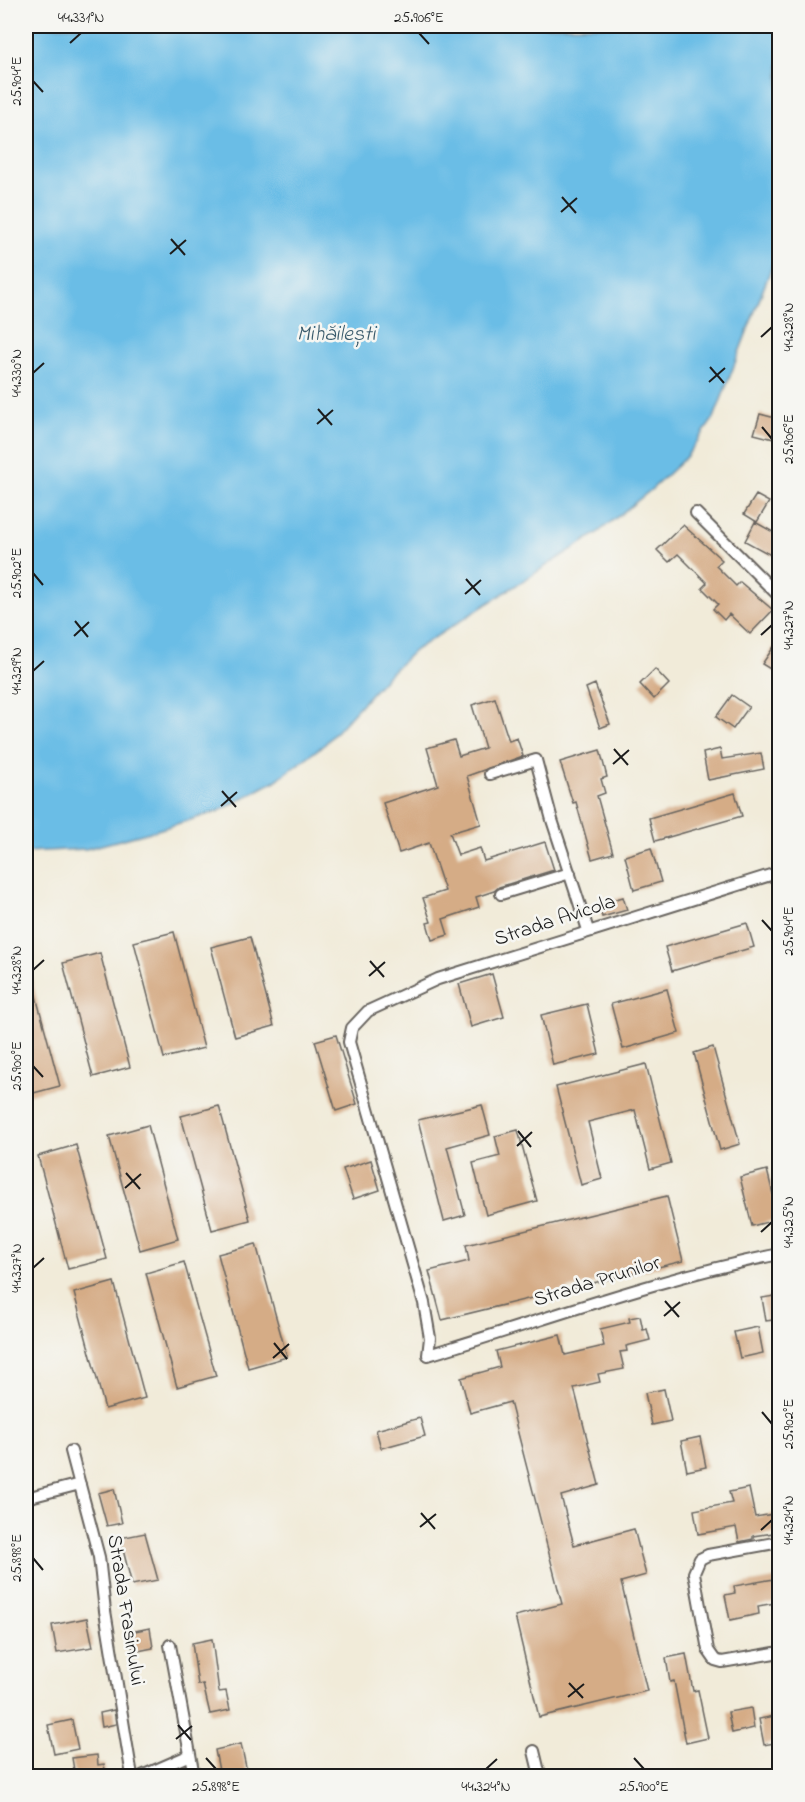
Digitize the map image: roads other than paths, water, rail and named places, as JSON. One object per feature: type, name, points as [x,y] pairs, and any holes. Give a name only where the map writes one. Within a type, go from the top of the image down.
[{"type":"street","points":[[696,513],[780,597]]},
{"type":"street","points":[[490,774],[536,760],[588,930]]},
{"type":"street","name":"Strada Avicola","points":[[428,1355],[430,1338],[424,1303],[349,1042],[352,1028],[368,1011],[438,979],[588,930],[780,872]]},
{"type":"street","points":[[501,894],[570,873]]},
{"type":"street","name":"Strada Prunilor","points":[[428,1355],[607,1299],[734,1263],[780,1254]]},
{"type":"street","name":"Strada Frasinului","points":[[71,1451],[99,1557],[105,1611],[132,1776]]},
{"type":"street","points":[[26,1498],[81,1484]]},
{"type":"street","points":[[780,1542],[708,1555],[695,1566],[708,1650],[715,1660],[722,1662],[780,1652]]},
{"type":"street","points":[[170,1645],[194,1776]]},
{"type":"street","points":[[534,1751],[540,1776]]},
{"type":"street","points":[[142,1776],[190,1755]]},
{"type":"water","name":"Mihăilești","points":[[26,26],[779,26],[779,248],[714,418],[686,457],[652,489],[596,534],[415,650],[387,676],[325,744],[275,781],[219,811],[154,831],[86,849],[26,852]]}]
